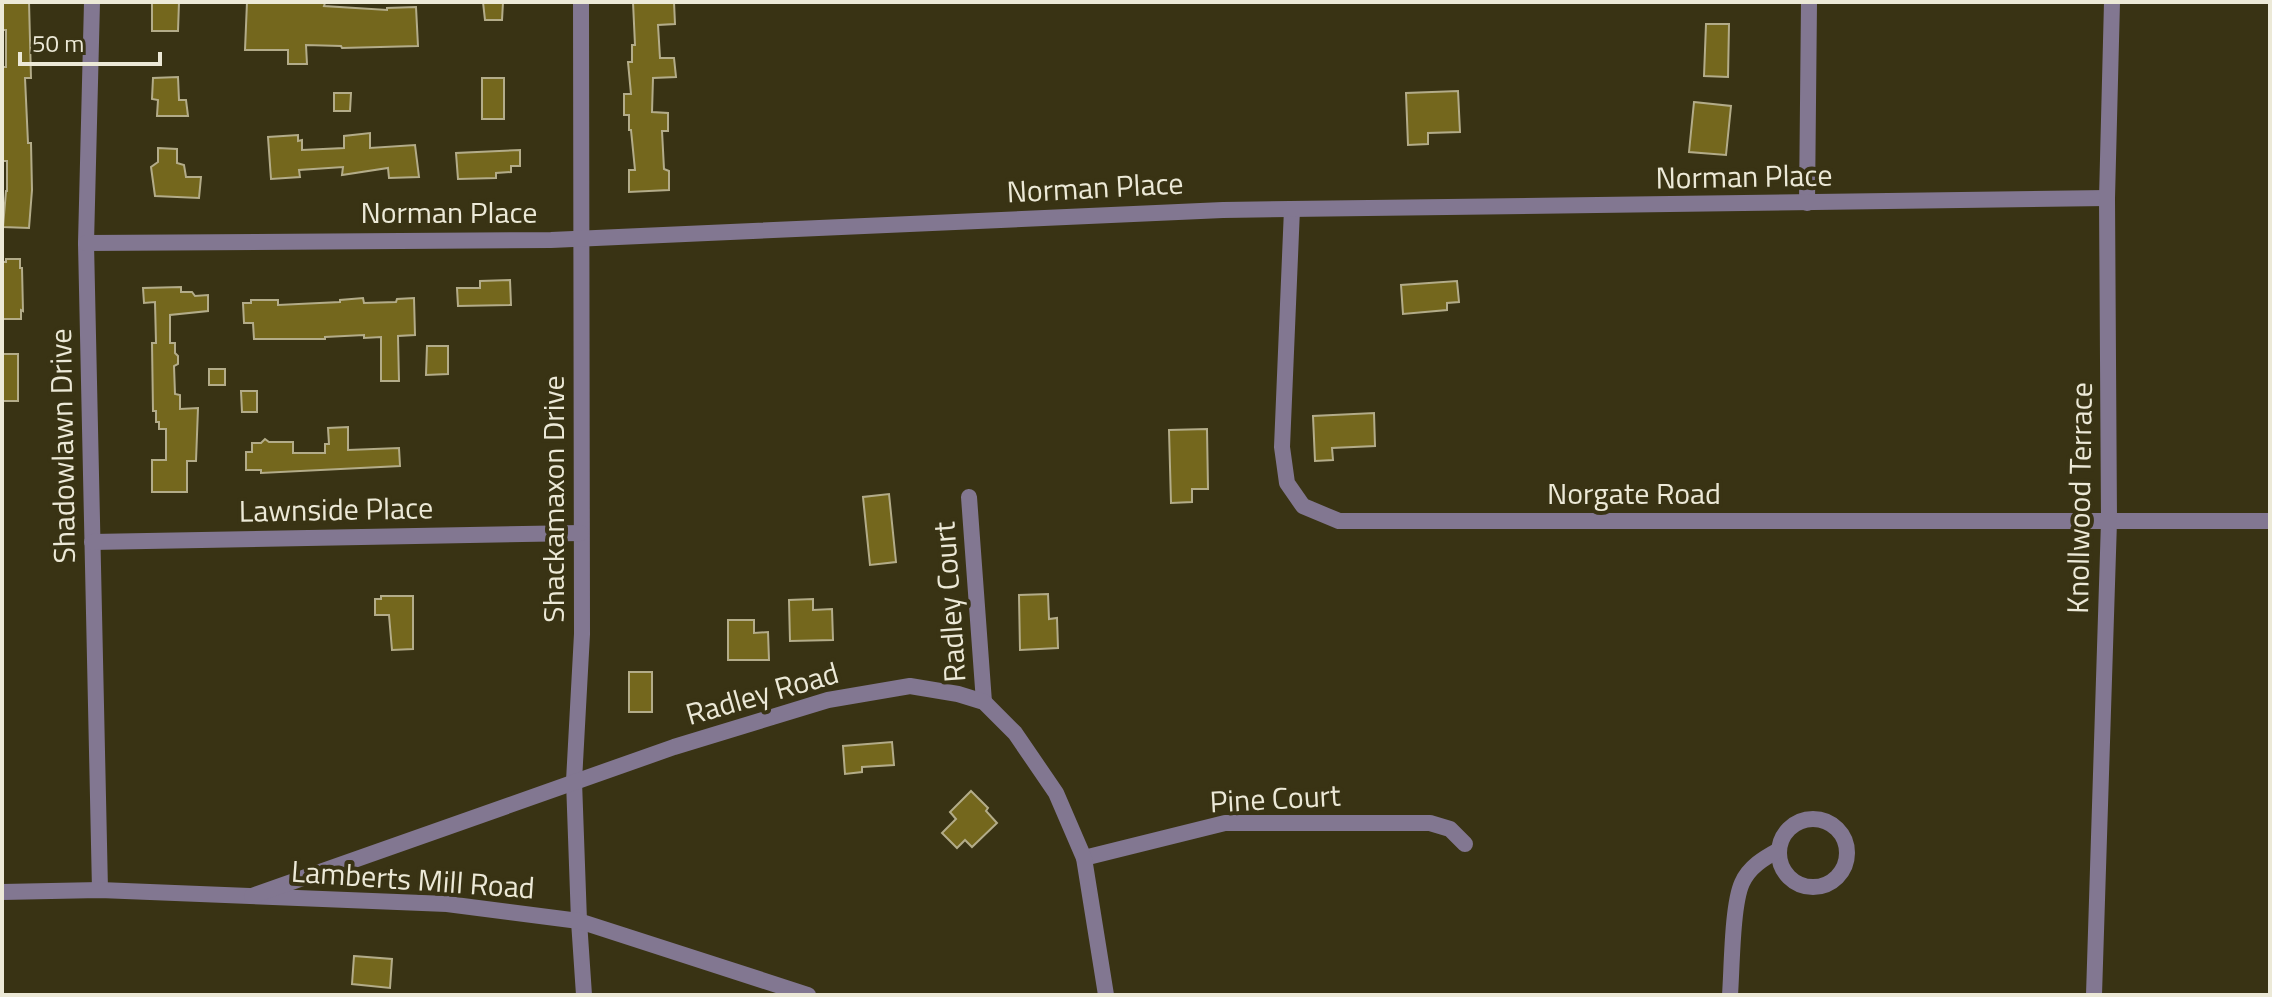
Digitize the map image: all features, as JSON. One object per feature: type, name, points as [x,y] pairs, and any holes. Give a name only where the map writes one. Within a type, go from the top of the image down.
[{"type":"street","name":"Shadowlawn Drive","points":[[92,2],[86,243],[100,890]]},
{"type":"street","name":"Shackamaxon Drive","points":[[581,2],[582,634],[574,781],[584,995]]},
{"type":"street","points":[[1807,203],[1809,2]]},
{"type":"street","name":"Knollwood Terrace","points":[[2094,995],[2109,521],[2107,198],[2112,2]]},
{"type":"street","name":"Norman Place","points":[[86,243],[581,238],[1223,210],[2107,198]]},
{"type":"street","name":"Norgate Road","points":[[1292,209],[1283,459],[1287,483],[1303,506],[1339,521],[2270,521]]},
{"type":"street","name":"Radley Court","points":[[969,497],[984,702]]},
{"type":"street","name":"Lawnside Place","points":[[92,542],[581,533]]},
{"type":"street","name":"Radley Road","points":[[252,896],[574,781],[828,700],[910,686],[984,702]]},
{"type":"street","points":[[984,702],[1015,733],[1056,793],[1084,858],[1106,995]]},
{"type":"street","points":[[1730,995],[1737,905],[1742,883],[1757,863],[1779,850],[1787,830],[1808,818],[1822,820],[1840,831],[1847,855],[1839,875],[1828,884],[1807,886],[1793,881],[1786,874],[1779,850]]},
{"type":"street","name":"Pine Court","points":[[1084,858],[1225,823],[1430,823],[1450,829],[1465,844]]},
{"type":"street","name":"Lamberts Mill Road","points":[[2,892],[100,890],[447,904],[579,921],[808,995]]},
{"type":"building","points":[[2,2],[29,2],[31,78],[25,78],[28,143],[31,143],[29,228],[3,227],[7,161],[2,161],[2,67],[6,67],[6,30],[2,30]]},
{"type":"building","points":[[152,2],[179,2],[178,31],[152,31]]},
{"type":"building","points":[[247,2],[325,3],[324,6],[387,10],[416,7],[418,46],[342,48],[306,45],[307,64],[288,64],[288,50],[245,50]]},
{"type":"building","points":[[483,2],[503,2],[502,20],[485,20]]},
{"type":"building","points":[[633,2],[674,2],[675,24],[658,25],[660,58],[674,58],[676,77],[653,78],[652,112],[668,113],[668,131],[662,131],[664,169],[669,171],[669,190],[629,192],[629,170],[635,170],[629,115],[624,115],[624,94],[631,94],[628,62],[632,62],[632,45],[635,45]]},
{"type":"building","points":[[1706,24],[1729,24],[1728,77],[1704,76]]},
{"type":"building","points":[[178,77],[179,100],[186,100],[188,116],[157,116],[158,100],[152,99],[153,78]]},
{"type":"building","points":[[482,78],[504,78],[504,119],[482,119]]},
{"type":"building","points":[[1458,91],[1460,132],[1428,133],[1428,144],[1408,145],[1406,93]]},
{"type":"building","points":[[334,93],[351,93],[350,111],[334,111]]},
{"type":"building","points":[[1694,102],[1731,106],[1726,155],[1689,152]]},
{"type":"building","points":[[370,133],[370,148],[415,145],[419,177],[389,178],[388,168],[342,175],[343,167],[299,170],[300,177],[271,179],[268,137],[298,135],[298,141],[302,140],[302,150],[344,148],[344,136]]},
{"type":"building","points":[[158,148],[177,149],[177,163],[184,165],[186,177],[201,177],[199,198],[155,196],[151,167],[158,162]]},
{"type":"building","points":[[520,150],[520,166],[511,166],[511,172],[496,173],[496,178],[458,179],[456,153]]},
{"type":"building","points":[[20,259],[21,319],[2,319],[2,262]]},
{"type":"building","points":[[510,280],[511,305],[458,306],[457,288],[480,288],[480,281]]},
{"type":"building","points":[[1457,281],[1459,302],[1447,303],[1447,310],[1403,314],[1401,285]]},
{"type":"building","points":[[181,287],[181,292],[192,292],[195,296],[208,295],[208,311],[170,315],[170,343],[175,343],[178,356],[178,364],[174,366],[175,394],[180,395],[180,409],[198,408],[196,461],[187,461],[187,492],[152,492],[152,460],[166,460],[166,429],[159,429],[156,411],[153,411],[155,302],[144,303],[143,288]]},
{"type":"building","points":[[363,298],[364,303],[414,298],[415,335],[398,336],[399,381],[381,381],[381,337],[254,339],[253,323],[244,323],[243,303],[251,303],[251,300],[278,300],[278,305]]},
{"type":"building","points":[[427,346],[448,346],[448,374],[426,375]]},
{"type":"building","points":[[2,354],[18,354],[18,401],[2,401]]},
{"type":"building","points":[[209,369],[225,369],[225,385],[209,385]]},
{"type":"building","points":[[241,391],[257,391],[257,412],[242,412]]},
{"type":"building","points":[[1374,413],[1375,446],[1332,448],[1333,460],[1315,461],[1313,416]]},
{"type":"building","points":[[348,427],[348,450],[399,448],[400,466],[261,473],[261,470],[246,470],[246,452],[252,452],[252,443],[261,443],[265,439],[269,442],[293,442],[293,453],[325,453],[325,444],[329,444],[328,428]]},
{"type":"building","points":[[1207,429],[1208,489],[1192,489],[1192,502],[1171,503],[1169,430]]},
{"type":"building","points":[[889,494],[896,562],[870,565],[863,497]]},
{"type":"building","points":[[1048,594],[1049,619],[1057,618],[1058,648],[1020,650],[1019,595]]},
{"type":"building","points":[[381,596],[413,596],[413,649],[392,650],[389,615],[375,615],[375,599],[381,599]]},
{"type":"building","points":[[813,599],[813,610],[832,609],[833,640],[790,641],[789,600]]},
{"type":"building","points":[[728,620],[754,620],[754,633],[768,632],[769,660],[728,660]]},
{"type":"building","points":[[629,672],[652,672],[652,712],[629,712]]},
{"type":"building","points":[[892,742],[894,765],[862,767],[862,772],[845,774],[843,746]]},
{"type":"building","points":[[971,791],[988,808],[986,811],[997,823],[972,847],[965,840],[957,848],[942,833],[956,819],[950,812]]},
{"type":"building","points":[[354,956],[392,959],[390,988],[352,984]]}]
